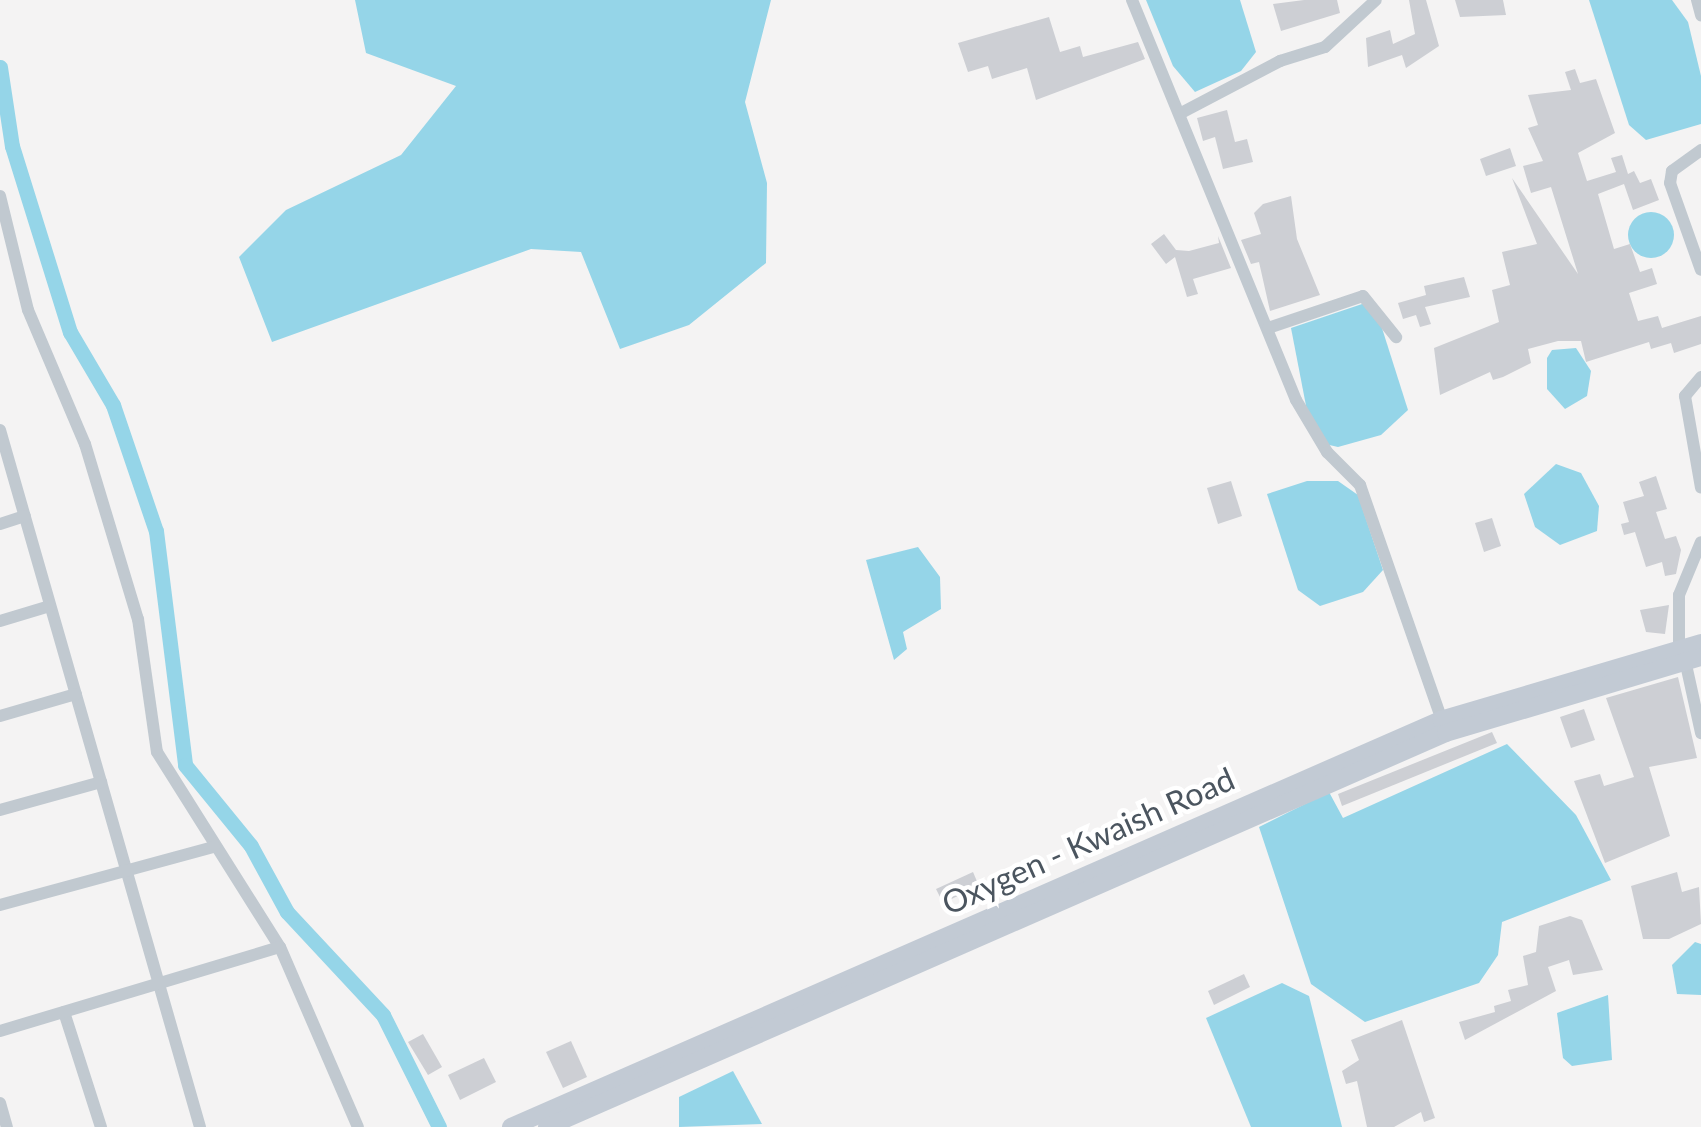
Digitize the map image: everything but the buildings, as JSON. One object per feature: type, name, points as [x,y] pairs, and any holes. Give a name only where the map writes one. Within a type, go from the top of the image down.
[{"type":"main road","name":"Oxygen - Kwaish Road","points":[[511,1127],[1444,727],[1688,655],[1701,643]]},
{"type":"main road","name":"Oxygen - Kwaish Road","points":[[547,1127],[1444,727]]},
{"type":"street","points":[[1132,0],[1183,112],[1312,432],[1360,485],[1444,727]]},
{"type":"street","points":[[1183,112],[1280,61],[1325,47],[1376,0]]},
{"type":"street","points":[[1697,0],[1701,15]]},
{"type":"street","points":[[1701,150],[1672,171],[1670,183],[1701,270]]},
{"type":"street","points":[[0,196],[28,310],[85,444],[138,619],[157,752],[280,947],[358,1127]]},
{"type":"street","points":[[1268,328],[1363,296],[1396,337]]},
{"type":"street","points":[[1701,377],[1685,396],[1701,488]]},
{"type":"street","points":[[0,430],[200,1127]]},
{"type":"street","points":[[0,524],[25,516]]},
{"type":"street","points":[[1701,542],[1679,596],[1701,733]]},
{"type":"street","points":[[0,620],[50,606]]},
{"type":"street","points":[[0,716],[76,694]]},
{"type":"street","points":[[0,810],[101,782]]},
{"type":"street","points":[[0,905],[214,847]]},
{"type":"street","points":[[0,1031],[280,947]]},
{"type":"street","points":[[64,1012],[100,1127]]},
{"type":"street","points":[[0,1103],[6,1127]]},
{"type":"water","points":[[355,0],[771,0],[745,102],[767,183],[766,263],[689,325],[620,349],[581,252],[531,249],[272,342],[239,257],[286,210],[401,155],[456,86],[366,53]]},
{"type":"water","points":[[1146,0],[1240,0],[1256,52],[1241,71],[1195,92],[1173,66]]},
{"type":"water","points":[[1589,0],[1672,0],[1688,22],[1701,76],[1701,124],[1646,140],[1629,125]]},
{"type":"water","points":[[1651,212],[1667,219],[1674,235],[1667,251],[1651,258],[1635,251],[1628,235],[1635,219]]},
{"type":"water","points":[[1365,303],[1381,325],[1408,410],[1381,435],[1338,447],[1325,444],[1308,416],[1291,328]]},
{"type":"water","points":[[1576,348],[1591,371],[1587,396],[1565,409],[1547,389],[1547,358],[1552,350]]},
{"type":"water","points":[[1556,464],[1581,473],[1599,506],[1597,531],[1560,545],[1535,527],[1524,494]]},
{"type":"water","points":[[1307,481],[1338,481],[1358,495],[1383,570],[1363,592],[1320,606],[1298,590],[1267,494]]},
{"type":"water","points":[[918,547],[940,577],[941,609],[903,632],[907,649],[894,660],[866,560]]},
{"type":"water","points":[[1507,744],[1576,815],[1611,880],[1502,922],[1498,955],[1479,983],[1365,1022],[1311,984],[1259,827],[1329,792],[1343,818]]},
{"type":"water","points":[[1695,942],[1701,944],[1701,995],[1677,994],[1672,965]]},
{"type":"water","points":[[1282,983],[1309,996],[1342,1127],[1251,1127],[1206,1018]]},
{"type":"water","points":[[1608,995],[1612,1060],[1572,1066],[1563,1058],[1557,1013]]},
{"type":"water","points":[[733,1071],[762,1124],[679,1127],[679,1097]]},
{"type":"waterway","points":[[0,67],[12,146],[70,332],[113,405],[156,531],[185,765],[251,846],[287,912],[383,1015],[439,1127]]}]
